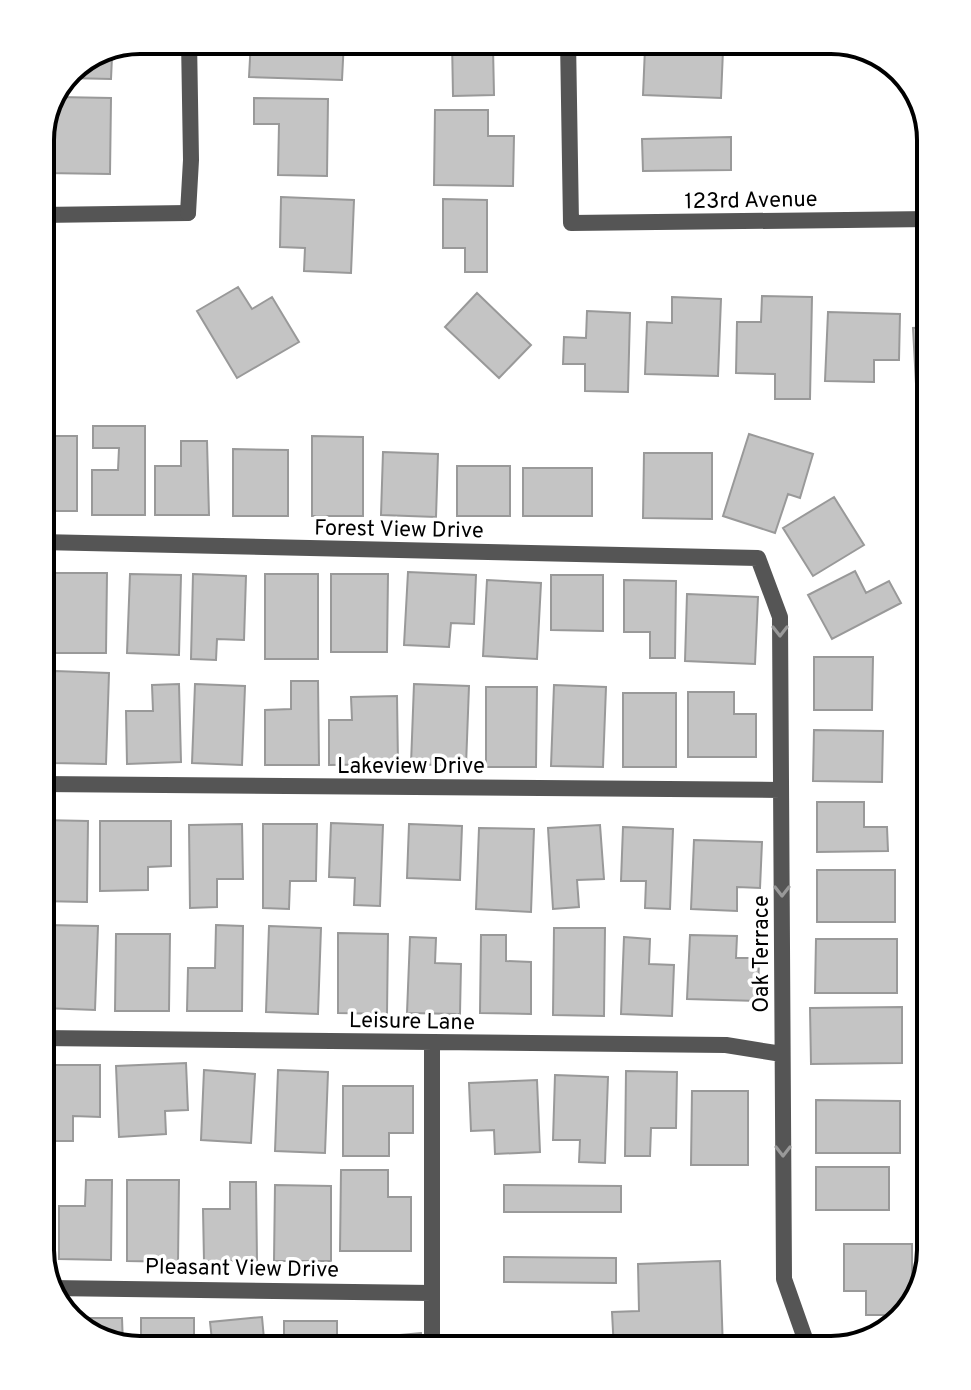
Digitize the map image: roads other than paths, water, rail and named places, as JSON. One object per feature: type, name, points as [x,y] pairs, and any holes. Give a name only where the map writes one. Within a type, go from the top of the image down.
[{"type":"street","points":[[54,215],[188,213],[191,160],[189,54]]},
{"type":"street","name":"123rd Avenue","points":[[568,54],[571,223],[917,219]]},
{"type":"street","name":"Forest View Drive","points":[[54,542],[758,558]]},
{"type":"street","name":"Oak Terrace","points":[[758,558],[780,617],[784,1279],[804,1336]]},
{"type":"street","name":"Lakeview Drive","points":[[54,784],[781,790]]},
{"type":"street","name":"Leisure Lane","points":[[54,1038],[726,1045],[782,1054]]},
{"type":"street","points":[[432,1042],[432,1336]]},
{"type":"street","name":"Pleasant View Drive","points":[[64,1288],[432,1293]]}]
